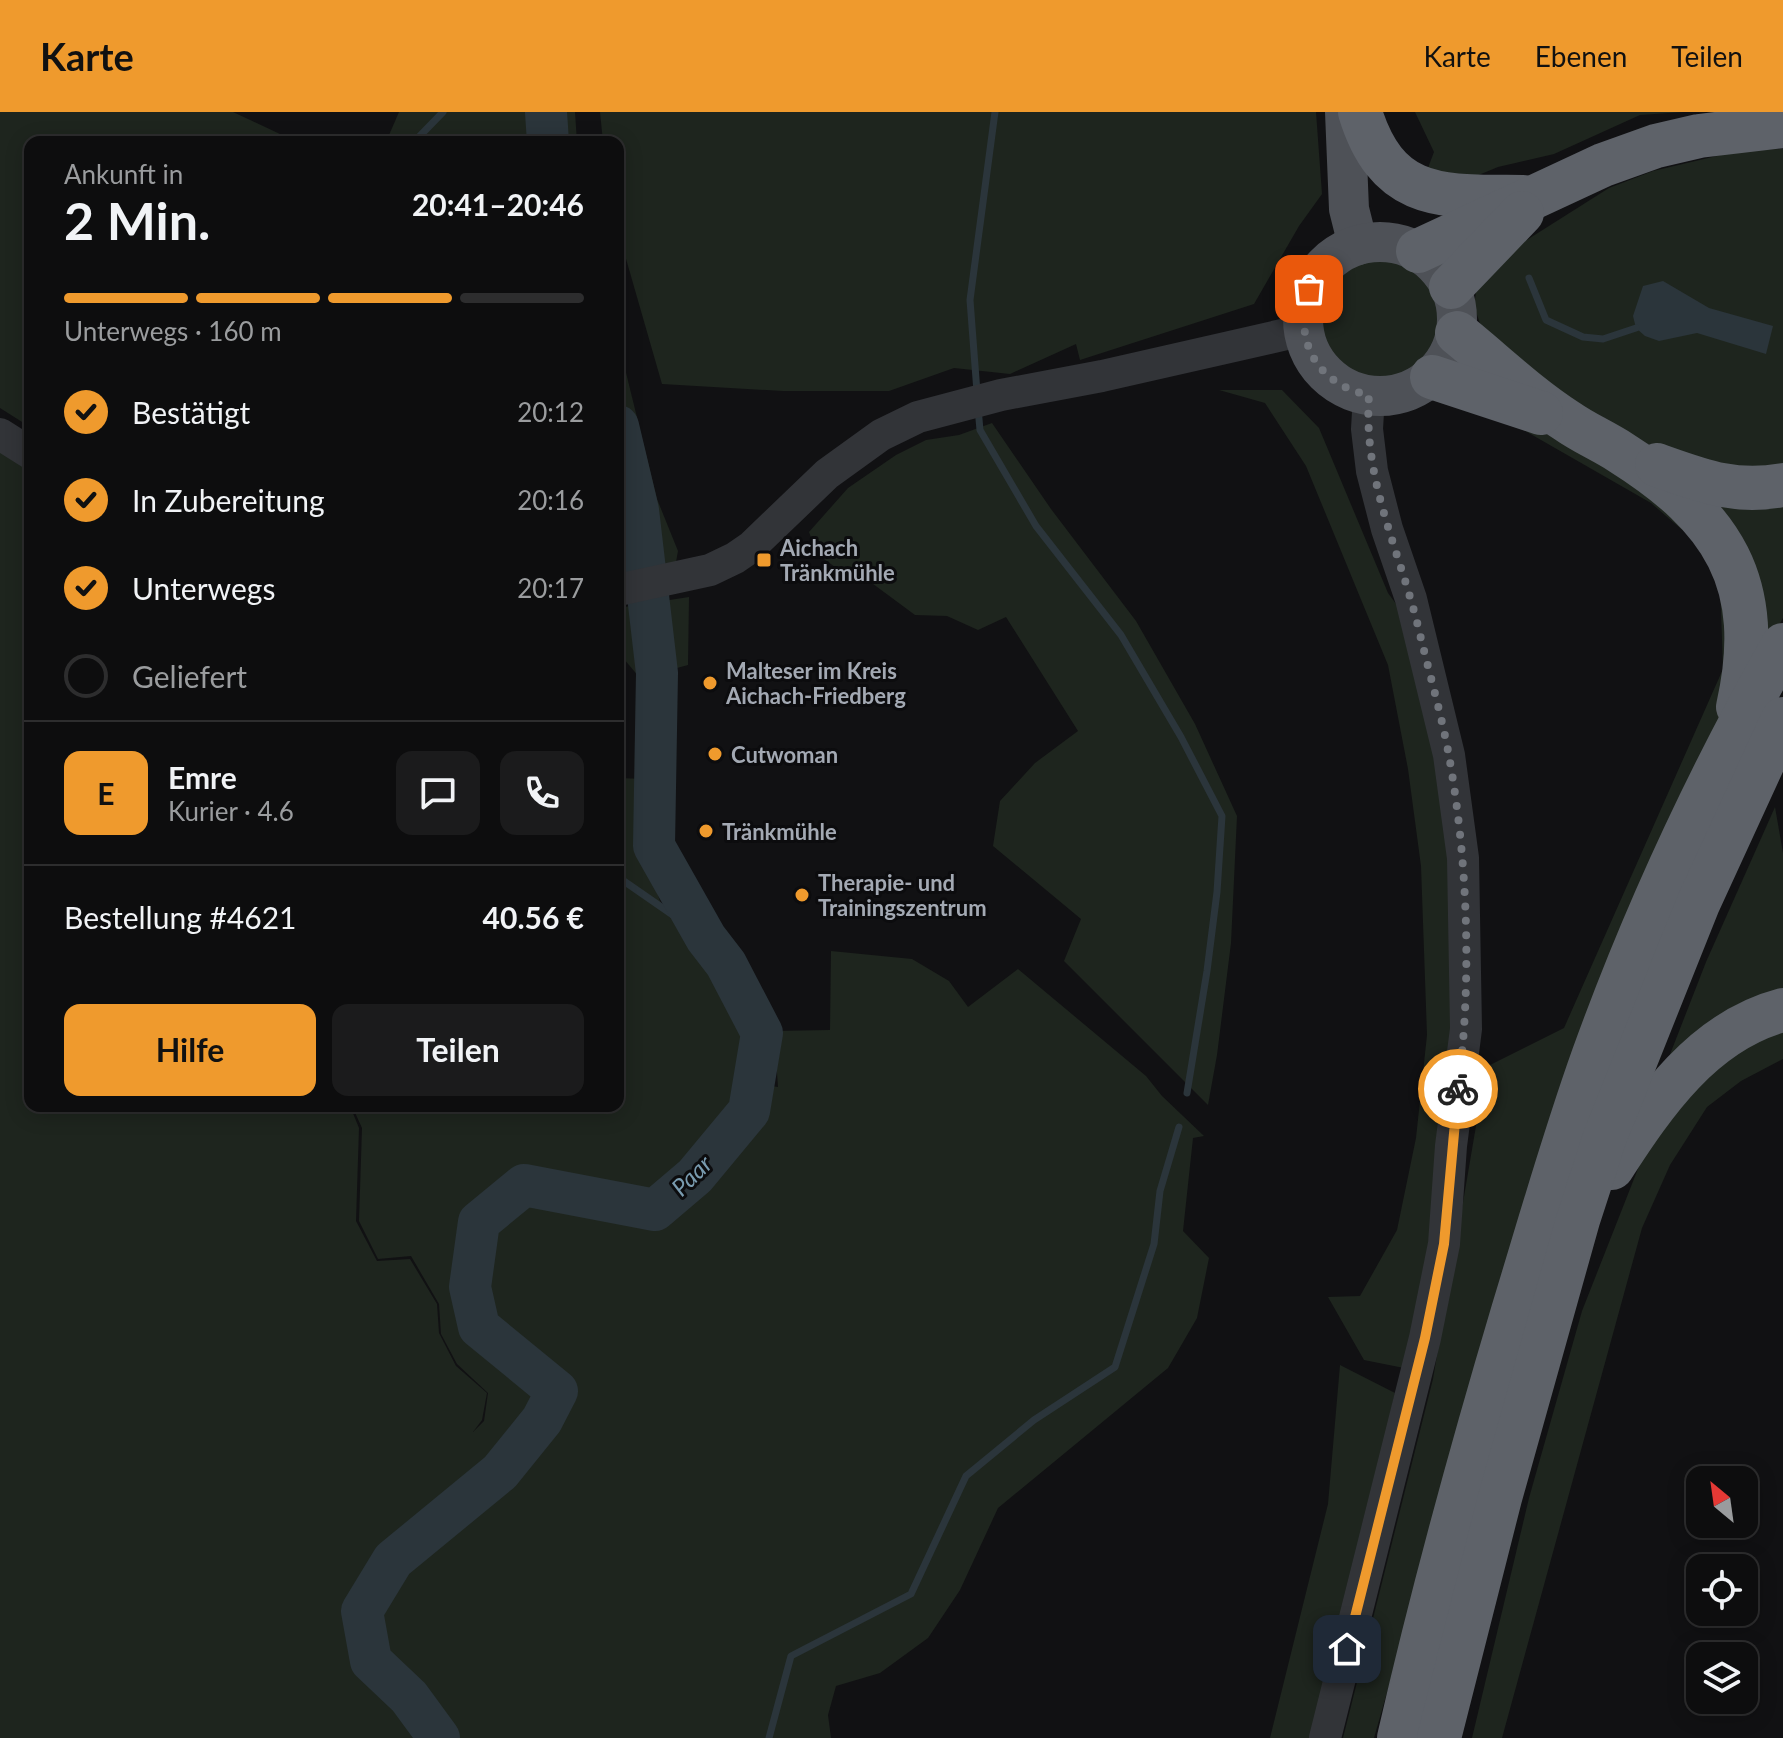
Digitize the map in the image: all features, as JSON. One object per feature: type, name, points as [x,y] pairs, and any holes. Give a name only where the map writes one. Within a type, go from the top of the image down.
[{"type":"highway","points":[[1360,112],[1379,155],[1403,180],[1432,193],[1537,197]]},
{"type":"highway","points":[[1418,251],[1603,165],[1656,146],[1699,136],[1783,126]]},
{"type":"highway","points":[[1451,287],[1537,197]]},
{"type":"highway","points":[[1457,333],[1566,421],[1620,452],[1672,489],[1704,517],[1717,536],[1739,582],[1744,607],[1746,671],[1731,736]]},
{"type":"highway","points":[[1432,377],[1566,421]]},
{"type":"highway","points":[[1620,452],[1723,487],[1754,489],[1783,485]]},
{"type":"highway","points":[[1399,1738],[1437,1581],[1494,1375],[1552,1181],[1594,1055],[1661,888],[1731,736],[1783,645]]},
{"type":"highway","points":[[1439,1738],[1500,1498],[1578,1220],[1605,1137],[1711,875],[1783,719]]},
{"type":"highway","points":[[1578,1220],[1666,1090],[1692,1062],[1728,1036],[1783,1010]]},
{"type":"main road","points":[[1345,112],[1349,209],[1358,245]]},
{"type":"main road","points":[[1378,241],[1401,244],[1418,251],[1439,268],[1451,287],[1458,311],[1457,333],[1449,356],[1432,377],[1414,389],[1394,395],[1356,392],[1320,368],[1309,348],[1304,330],[1305,302],[1316,276],[1336,255],[1358,245],[1378,241]]},
{"type":"street","points":[[624,589],[710,570],[735,558],[751,547],[827,474],[881,435],[918,417],[1001,395],[1102,376],[1304,330]]},
{"type":"street","points":[[1325,1738],[1425,1338],[1444,1244],[1451,1146],[1466,1029],[1463,858],[1449,755],[1411,599],[1387,529],[1372,471],[1367,429],[1369,395]]},
{"type":"street","points":[[0,434],[24,449]]},
{"type":"shaded area","points":[[0,112],[233,112],[284,136],[24,136],[24,423],[0,408]]},
{"type":"shaded area","points":[[399,112],[575,112],[577,136],[389,136]]},
{"type":"shaded area","points":[[600,112],[1316,112],[1322,194],[1299,226],[1254,304],[1080,360],[1076,344],[1010,374],[954,368],[889,391],[783,391],[662,384],[624,252],[624,136],[602,136]]},
{"type":"shaded area","points":[[1415,112],[1684,112],[1640,115],[1554,154],[1498,167],[1469,179],[1426,173],[1434,152]]},
{"type":"shaded area","points":[[1783,149],[1783,468],[1753,475],[1682,460],[1593,415],[1484,335],[1474,306],[1477,285],[1519,245],[1609,188],[1653,171],[1742,150]]},
{"type":"shaded area","points":[[1380,242],[1409,248],[1434,265],[1451,290],[1457,319],[1451,348],[1434,373],[1409,390],[1380,396],[1351,390],[1326,373],[1309,348],[1303,319],[1309,290],[1326,265],[1351,248]]},
{"type":"shaded area","points":[[1663,281],[1709,308],[1773,326],[1766,354],[1697,333],[1659,341],[1645,336],[1636,328],[1633,316],[1643,286]]},
{"type":"shaded area","points":[[624,364],[657,499],[678,551],[676,562],[624,572]]},
{"type":"shaded area","points":[[1219,390],[1282,390],[1319,428],[1388,593],[1405,616],[1442,763],[1455,880],[1450,1057],[1425,1274],[1404,1368],[1364,1360],[1328,1297],[1360,1296],[1397,1230],[1416,1138],[1427,1035],[1421,866],[1408,769],[1388,665],[1306,466],[1265,403]]},
{"type":"shaded area","points":[[1464,396],[1489,404],[1603,462],[1692,520],[1737,603],[1730,704],[1485,1349],[1374,1738],[1343,1738],[1433,1379],[1486,1067],[1564,1028],[1723,669],[1720,582],[1695,541],[1651,503]]},
{"type":"shaded area","points":[[992,423],[1051,509],[1136,621],[1195,724],[1237,816],[1231,943],[1208,1105],[1064,961],[1081,919],[993,846],[1000,801],[1035,763],[1078,731],[1006,617],[978,630],[947,616],[915,615],[865,578],[835,567],[817,554],[809,532],[848,488],[896,455],[926,440],[959,435]]},
{"type":"shaded area","points":[[0,447],[24,461],[24,1112],[352,1112],[359,1128],[356,1221],[377,1261],[410,1259],[437,1304],[439,1333],[456,1366],[487,1393],[482,1420],[473,1432],[484,1421],[488,1393],[457,1364],[441,1334],[439,1304],[411,1256],[378,1259],[359,1221],[362,1128],[355,1112],[624,1112],[624,778],[645,779],[639,838],[660,901],[724,996],[743,1032],[756,1084],[778,1087],[774,1031],[830,1030],[831,951],[912,959],[949,981],[968,1007],[1018,969],[1146,1076],[1204,1136],[1193,1138],[1183,1231],[1209,1258],[1197,1318],[1168,1368],[998,1508],[960,1590],[928,1638],[880,1673],[836,1686],[828,1715],[831,1738],[0,1738]]},
{"type":"shaded area","points":[[1783,496],[1783,618],[1758,663],[1718,498]]},
{"type":"shaded area","points":[[689,597],[688,665],[640,678],[624,659],[624,607]]},
{"type":"shaded area","points":[[1775,807],[1783,853],[1783,993],[1662,1075],[1706,962]]},
{"type":"shaded area","points":[[1783,1029],[1783,1059],[1741,1081],[1707,1107],[1670,1165],[1642,1228],[1502,1738],[1472,1738],[1529,1498],[1582,1311],[1643,1156],[1684,1096],[1740,1048]]},
{"type":"shaded area","points":[[1340,1365],[1395,1393],[1315,1738],[1270,1738],[1328,1504]]},
{"type":"waterway","points":[[420,136],[443,112]]},
{"type":"waterway","name":"Paar","points":[[546,112],[548,136]]},
{"type":"waterway","points":[[977,392],[970,300],[995,112]]},
{"type":"waterway","points":[[1529,278],[1546,320],[1583,337],[1603,339],[1636,328]]},
{"type":"waterway","points":[[978,408],[980,430],[1036,526],[1121,635],[1181,737],[1222,816],[1217,892],[1187,1093]]},
{"type":"waterway","name":"Paar","points":[[439,1738],[409,1697],[371,1661],[362,1611],[393,1560],[500,1472],[542,1420],[557,1391],[479,1327],[470,1287],[479,1222],[524,1185],[655,1210],[695,1176],[749,1111],[762,1033],[726,964],[706,938],[654,846],[657,673],[638,510],[624,451]]},
{"type":"waterway","points":[[624,881],[706,938]]},
{"type":"waterway","points":[[769,1738],[791,1656],[911,1594],[966,1476],[1034,1420],[1115,1367],[1154,1244],[1160,1191],[1179,1127]]},
{"type":"way so far","points":[[1309,289],[1303,316],[1304,330],[1320,368],[1343,387],[1369,395],[1367,429],[1372,471],[1387,529],[1411,599],[1449,755],[1463,858],[1466,1029],[1458,1089]]},
{"type":"place","name":"Aichach Tränkmühle","points":[[764,560]]},
{"type":"place","name":"Malteser im Kreis Aichach-Friedberg","points":[[710,683]]},
{"type":"place","name":"Cutwoman","points":[[715,754]]},
{"type":"place","name":"Tränkmühle","points":[[706,831]]},
{"type":"place","name":"Therapie- und Trainingszentrum","points":[[802,895]]},
{"type":"route","points":[[1347,1649],[1425,1338],[1444,1244],[1458,1089]]}]
